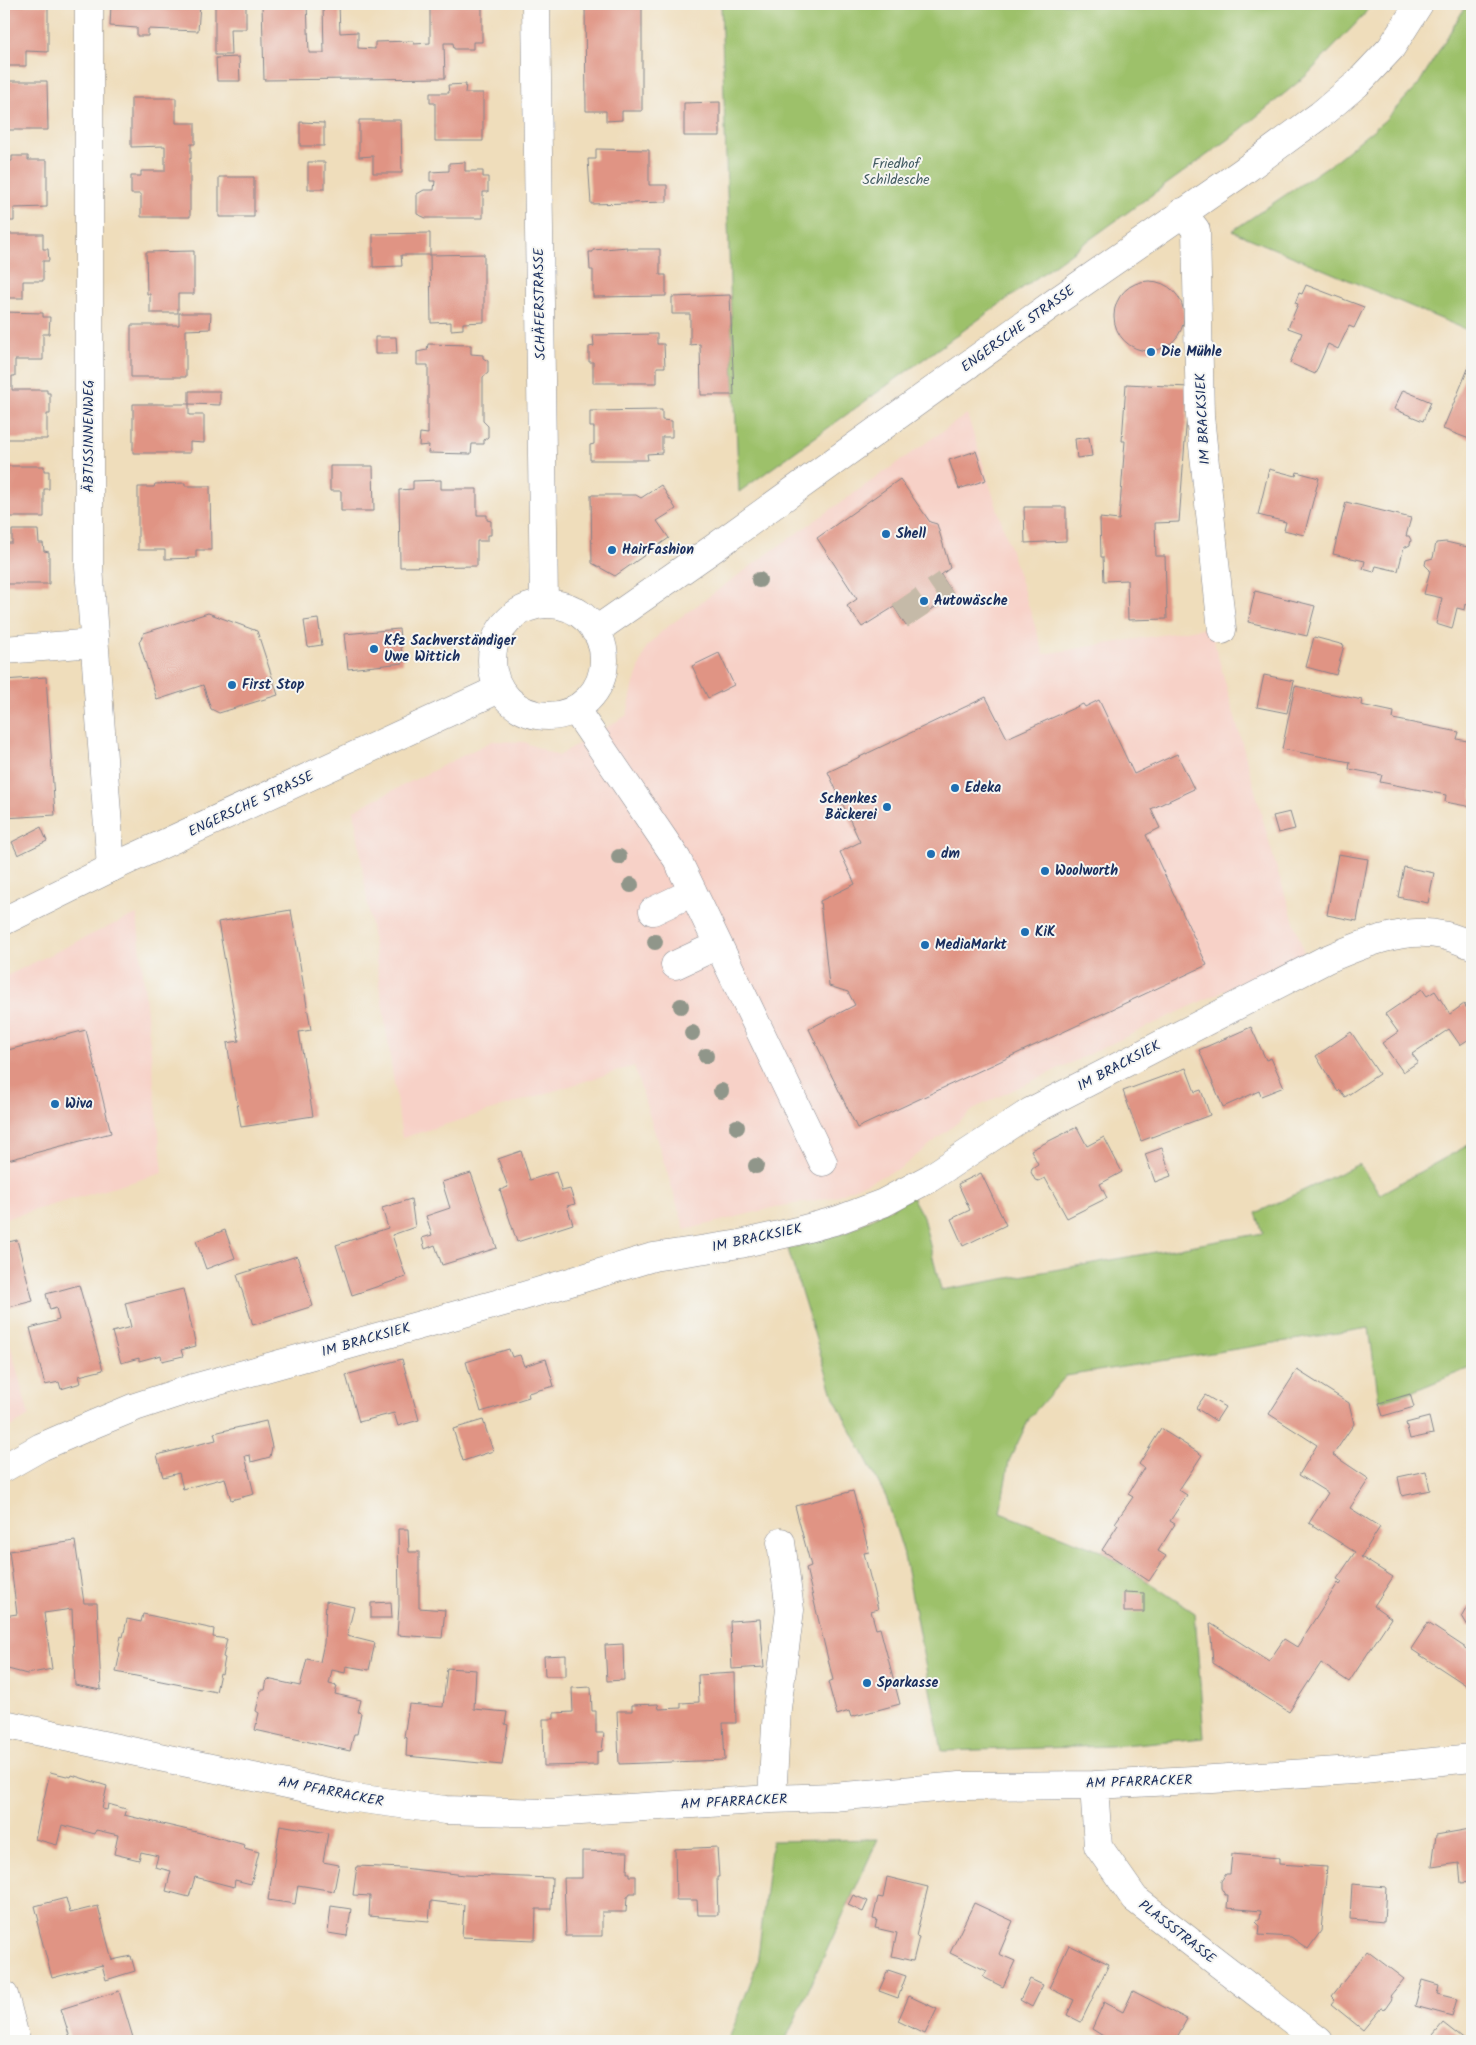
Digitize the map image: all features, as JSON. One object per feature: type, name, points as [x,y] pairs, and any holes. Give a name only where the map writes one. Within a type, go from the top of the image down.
[{"type":"street","name":"ÄBTISSINNENWEG","points":[[89,4],[88,567],[111,868]]},
{"type":"street","name":"SCHÄFERSTRASSE","points":[[536,4],[544,604]]},
{"type":"street","name":"ENGERSCHE STRASSE","points":[[595,631],[1182,212],[1241,174],[1320,115],[1357,84],[1391,48],[1420,4]]},
{"type":"street","name":"IM BRACKSIEK","points":[[1182,212],[1196,230],[1200,416],[1222,630]]},
{"type":"street","points":[[544,604],[559,606],[573,611],[586,620],[595,631],[602,648],[604,666],[599,683],[589,698],[575,709],[559,715],[542,716],[518,707],[499,689],[492,671],[492,652],[498,634],[509,619],[526,609],[544,604]]},
{"type":"street","points":[[4,650],[94,643]]},
{"type":"street","name":"ENGERSCHE STRASSE","points":[[4,921],[111,868],[499,689]]},
{"type":"street","points":[[575,709],[676,859],[823,1162]]},
{"type":"street","points":[[653,911],[693,892]]},
{"type":"street","name":"IM BRACKSIEK","points":[[4,1468],[40,1447],[119,1414],[190,1389],[507,1301],[653,1256],[740,1244],[838,1220],[883,1203],[930,1178],[1030,1112],[1325,960],[1350,949],[1406,933],[1442,935],[1472,945]]},
{"type":"street","points":[[675,965],[718,945]]},
{"type":"street","points":[[772,1799],[777,1708],[790,1610],[781,1542]]},
{"type":"street","name":"AM PFARRACKER","points":[[4,1724],[348,1797],[445,1810],[549,1813],[833,1797],[960,1786],[1094,1784],[1213,1779],[1343,1771],[1472,1758]]},
{"type":"street","name":"PLASSSTRASSE","points":[[1094,1784],[1098,1846],[1135,1899],[1319,2041]]},
{"type":"street","points":[[4,1996],[16,2041]]},
{"type":"shaded area","points":[[967,414],[1044,654],[1210,627],[1275,863],[1304,953],[977,1107],[901,1168],[834,1197],[776,1207],[685,1230],[634,1066],[402,1138],[354,810],[492,741],[524,742],[558,756],[627,715],[634,683],[646,648],[663,630],[773,550]]},
{"type":"shaded area","points":[[137,914],[163,1173],[4,1219],[4,977]]},
{"type":"shaded area","points":[[4,1320],[29,1416],[4,1431]]},
{"type":"green space","name":"Friedhof Schildesche","points":[[721,4],[1371,4],[1363,16],[1307,75],[1228,140],[739,492]]},
{"type":"green space","points":[[1467,4],[1472,4],[1472,332],[1232,231],[1331,164],[1384,121],[1418,85]]},
{"type":"green space","points":[[1472,1143],[1472,1367],[1411,1392],[1379,1401],[1369,1328],[1066,1376],[1030,1417],[1009,1461],[1000,1513],[1103,1552],[1195,1613],[1204,1738],[1110,1746],[942,1751],[903,1551],[886,1497],[834,1398],[788,1249],[847,1232],[912,1197],[923,1217],[941,1290],[1263,1233],[1256,1213],[1359,1164],[1380,1194]]},
{"type":"green space","points":[[878,1839],[785,2041],[728,2041],[757,1965],[772,1841]]},
{"type":"building","points":[[111,4],[200,4],[198,31],[148,29],[148,36],[137,36],[137,28],[110,26]]},
{"type":"building","points":[[215,4],[246,4],[246,29],[230,29],[231,55],[215,55]]},
{"type":"building","points":[[262,4],[307,4],[309,53],[324,53],[323,4],[339,4],[340,33],[358,32],[358,48],[375,49],[375,42],[414,41],[414,44],[430,43],[430,4],[482,4],[482,42],[473,42],[473,49],[454,49],[453,43],[444,43],[445,78],[264,80]]},
{"type":"building","points":[[585,4],[642,4],[642,111],[622,111],[622,120],[606,121],[606,111],[586,111]]},
{"type":"building","points":[[4,5],[48,5],[48,52],[26,51],[26,66],[4,66]]},
{"type":"building","points":[[239,57],[240,81],[217,81],[216,58]]},
{"type":"building","points":[[4,81],[47,81],[48,130],[4,130]]},
{"type":"building","points":[[466,84],[465,93],[483,93],[483,141],[435,141],[435,103],[430,103],[430,93],[449,93],[448,85]]},
{"type":"building","points":[[131,98],[176,98],[176,123],[195,123],[195,144],[191,144],[190,158],[190,217],[141,217],[141,194],[131,194],[131,176],[141,176],[141,171],[165,171],[165,146],[131,147]]},
{"type":"building","points":[[720,102],[720,136],[684,136],[684,103]]},
{"type":"building","points":[[359,120],[401,120],[402,173],[373,173],[373,156],[359,157]]},
{"type":"building","points":[[300,122],[324,123],[324,146],[300,146]]},
{"type":"building","points":[[596,149],[649,150],[649,185],[667,185],[667,202],[591,204],[588,159],[596,159]]},
{"type":"building","points":[[12,156],[28,156],[28,160],[47,160],[47,207],[14,208],[14,221],[4,221],[4,161],[12,161]]},
{"type":"building","points":[[308,162],[325,162],[325,189],[308,189]]},
{"type":"building","points":[[465,162],[465,171],[483,171],[483,177],[488,177],[488,192],[483,192],[483,218],[426,218],[417,214],[417,194],[424,190],[434,190],[435,181],[430,181],[430,172],[449,171],[449,163]]},
{"type":"building","points":[[219,177],[254,177],[254,217],[219,217]]},
{"type":"building","points":[[430,233],[430,255],[401,255],[402,266],[373,267],[373,234]]},
{"type":"building","points":[[4,234],[43,234],[43,249],[48,249],[49,261],[43,261],[43,281],[23,281],[23,298],[4,298]]},
{"type":"building","points":[[627,247],[627,249],[660,249],[660,275],[666,275],[666,296],[593,297],[593,270],[590,270],[589,252]]},
{"type":"building","points":[[194,251],[194,294],[178,294],[178,313],[150,313],[150,294],[147,294],[146,252]]},
{"type":"building","points":[[484,254],[484,322],[463,323],[463,329],[451,330],[451,322],[431,323],[430,255]]},
{"type":"building","points":[[1156,281],[1169,287],[1178,296],[1182,302],[1184,316],[1182,330],[1174,341],[1163,349],[1142,351],[1135,349],[1124,341],[1116,330],[1114,309],[1116,302],[1124,291],[1135,283]]},
{"type":"building","points":[[1306,285],[1364,307],[1354,328],[1349,326],[1338,349],[1328,344],[1315,374],[1290,363],[1302,333],[1288,328],[1298,304],[1295,303],[1299,293],[1302,294]]},
{"type":"building","points":[[730,295],[734,395],[701,395],[700,344],[690,345],[690,314],[672,314],[672,297]]},
{"type":"building","points":[[4,312],[43,313],[43,317],[50,317],[49,334],[43,334],[43,360],[15,360],[15,376],[12,376],[12,390],[47,390],[47,393],[50,393],[50,414],[47,414],[47,439],[4,439]]},
{"type":"building","points":[[179,313],[211,313],[210,329],[186,330],[186,377],[131,377],[131,325],[179,325]]},
{"type":"building","points":[[657,334],[657,344],[664,344],[665,367],[657,367],[657,383],[593,383],[593,362],[589,362],[589,347],[594,346],[593,335]]},
{"type":"building","points":[[375,337],[396,337],[397,354],[375,354]]},
{"type":"building","points":[[428,344],[471,345],[471,354],[483,355],[483,358],[488,361],[488,373],[483,377],[483,421],[488,426],[488,437],[484,440],[484,444],[472,444],[471,454],[428,453],[429,445],[419,446],[420,433],[428,434],[428,365],[417,365],[417,352],[427,350]]},
{"type":"building","points":[[1470,364],[1472,365],[1472,440],[1443,429]]},
{"type":"building","points":[[1126,384],[1189,387],[1179,522],[1155,523],[1156,556],[1165,556],[1167,619],[1128,620],[1127,580],[1104,581],[1100,518],[1119,520],[1125,441],[1122,441]]},
{"type":"building","points":[[1403,390],[1431,402],[1423,421],[1394,409]]},
{"type":"building","points":[[189,391],[220,391],[220,405],[189,404]]},
{"type":"building","points":[[133,404],[189,404],[189,415],[204,415],[204,443],[190,442],[190,453],[133,453]]},
{"type":"building","points":[[662,410],[662,420],[672,421],[672,437],[662,437],[662,453],[647,454],[648,460],[590,460],[590,445],[594,444],[594,427],[590,427],[590,411]]},
{"type":"building","points":[[1089,437],[1092,456],[1077,458],[1075,439]]},
{"type":"building","points":[[976,451],[986,480],[959,489],[949,460]]},
{"type":"building","points":[[4,466],[44,466],[44,471],[49,471],[49,489],[44,489],[44,517],[4,517]]},
{"type":"building","points":[[330,466],[373,466],[374,511],[341,511],[341,491],[330,491]]},
{"type":"building","points":[[1269,469],[1296,476],[1297,472],[1319,478],[1304,535],[1284,530],[1286,522],[1258,515]]},
{"type":"building","points":[[900,479],[930,522],[937,524],[950,568],[941,575],[954,595],[906,626],[894,607],[862,627],[847,606],[857,599],[817,538]]},
{"type":"building","points":[[441,480],[441,489],[477,489],[477,515],[487,515],[487,520],[491,521],[491,535],[487,535],[487,541],[477,541],[477,566],[400,567],[399,490],[413,489],[413,481]]},
{"type":"building","points":[[185,483],[185,486],[210,486],[211,550],[196,550],[196,558],[165,559],[165,550],[138,550],[138,487],[154,487],[155,484]]},
{"type":"building","points":[[661,485],[676,509],[657,521],[669,538],[615,576],[592,563],[591,495],[636,495],[641,498]]},
{"type":"building","points":[[1346,502],[1411,518],[1406,536],[1409,536],[1411,540],[1410,545],[1404,547],[1398,571],[1376,566],[1374,572],[1363,569],[1365,561],[1333,554]]},
{"type":"building","points":[[1024,507],[1066,507],[1066,541],[1025,543]]},
{"type":"building","points":[[12,530],[38,530],[39,543],[43,543],[44,551],[49,552],[49,584],[4,584],[4,543],[12,543]]},
{"type":"building","points":[[1446,542],[1472,548],[1472,606],[1466,604],[1465,610],[1457,608],[1452,629],[1436,624],[1442,598],[1424,594],[1430,570],[1425,565],[1426,560],[1433,558],[1436,543]]},
{"type":"building","points":[[1255,591],[1315,606],[1307,636],[1248,622]]},
{"type":"building","points":[[208,613],[257,631],[278,695],[219,713],[211,709],[203,685],[157,700],[139,642],[144,633]]},
{"type":"building","points":[[318,619],[322,645],[308,647],[304,621]]},
{"type":"building","name":"Kfz Sachverständiger Uwe Wittich","points":[[399,629],[403,663],[348,669],[344,634]]},
{"type":"building","points":[[1314,637],[1344,645],[1336,675],[1306,667]]},
{"type":"building","points":[[719,653],[734,685],[708,698],[692,666]]},
{"type":"building","points":[[1264,675],[1294,681],[1287,713],[1257,707]]},
{"type":"building","points":[[46,677],[55,815],[4,818],[4,680]]},
{"type":"building","points":[[1295,686],[1362,700],[1361,705],[1394,712],[1393,719],[1459,732],[1457,739],[1472,742],[1472,807],[1445,802],[1446,795],[1380,782],[1382,775],[1349,769],[1350,762],[1282,749]]},
{"type":"building","points":[[986,697],[1007,738],[1083,704],[1085,707],[1099,700],[1134,774],[1177,754],[1194,789],[1151,809],[1160,828],[1146,835],[1207,965],[857,1128],[809,1029],[855,1005],[848,992],[829,986],[820,901],[855,884],[840,852],[860,842],[828,772]]},
{"type":"building","points":[[1290,812],[1295,829],[1278,833],[1273,816]]},
{"type":"building","points":[[41,827],[47,841],[18,855],[12,842]]},
{"type":"building","points":[[1338,854],[1368,859],[1357,921],[1327,915]]},
{"type":"building","points":[[1404,867],[1434,873],[1428,903],[1398,897]]},
{"type":"building","points":[[291,910],[311,1030],[299,1032],[313,1116],[241,1127],[227,1043],[239,1041],[218,922]]},
{"type":"building","points":[[1422,989],[1427,996],[1435,991],[1450,1014],[1464,1004],[1472,1017],[1472,1037],[1460,1045],[1449,1029],[1412,1054],[1418,1062],[1403,1072],[1382,1043],[1398,1032],[1385,1014]]},
{"type":"building","points":[[1251,1027],[1266,1060],[1271,1058],[1284,1087],[1261,1096],[1259,1091],[1223,1107],[1199,1050]]},
{"type":"building","points":[[86,1030],[111,1133],[4,1161],[4,1051]]},
{"type":"building","points":[[1351,1032],[1379,1074],[1345,1097],[1340,1090],[1338,1092],[1316,1056]]},
{"type":"building","points":[[1186,1068],[1195,1092],[1201,1090],[1210,1115],[1141,1141],[1123,1091]]},
{"type":"building","points":[[1077,1127],[1087,1146],[1104,1137],[1122,1172],[1100,1184],[1107,1198],[1067,1218],[1045,1178],[1039,1181],[1035,1180],[1031,1172],[1032,1168],[1038,1164],[1031,1150]]},
{"type":"building","points":[[1162,1148],[1171,1176],[1155,1182],[1145,1154]]},
{"type":"building","points":[[521,1151],[530,1180],[556,1172],[562,1191],[570,1189],[575,1204],[567,1206],[573,1224],[517,1242],[500,1190],[508,1187],[498,1159]]},
{"type":"building","points":[[471,1173],[497,1248],[442,1265],[435,1245],[425,1249],[422,1238],[432,1235],[426,1216],[450,1208],[442,1182]]},
{"type":"building","points":[[981,1173],[1006,1225],[963,1246],[951,1219],[970,1210],[958,1184]]},
{"type":"building","points":[[411,1199],[415,1227],[392,1235],[406,1277],[352,1295],[336,1245],[388,1228],[382,1208]]},
{"type":"building","points":[[225,1230],[235,1258],[206,1269],[196,1241]]},
{"type":"building","points":[[17,1240],[33,1301],[5,1308],[4,1243]]},
{"type":"building","points":[[297,1256],[313,1306],[253,1325],[237,1275]]},
{"type":"building","points":[[79,1285],[103,1370],[79,1376],[81,1383],[61,1389],[59,1382],[45,1385],[30,1328],[59,1320],[56,1308],[50,1310],[46,1294]]},
{"type":"building","points":[[183,1289],[196,1346],[181,1350],[183,1356],[162,1361],[161,1355],[139,1361],[139,1358],[121,1363],[112,1332],[131,1327],[125,1303]]},
{"type":"building","points":[[509,1349],[512,1357],[520,1355],[524,1366],[546,1359],[554,1386],[528,1393],[529,1397],[481,1412],[466,1362]]},
{"type":"building","points":[[402,1359],[419,1420],[398,1426],[394,1413],[359,1422],[346,1375]]},
{"type":"building","points":[[1297,1370],[1349,1403],[1354,1424],[1333,1455],[1369,1479],[1350,1508],[1380,1527],[1361,1557],[1393,1577],[1374,1606],[1391,1618],[1349,1682],[1321,1663],[1289,1712],[1213,1663],[1210,1623],[1269,1661],[1284,1639],[1297,1647],[1338,1583],[1340,1585],[1342,1582],[1337,1579],[1355,1552],[1309,1523],[1328,1493],[1299,1475],[1317,1445],[1269,1414]]},
{"type":"building","points":[[1410,1394],[1414,1407],[1383,1416],[1379,1403]]},
{"type":"building","points":[[1205,1395],[1225,1407],[1216,1421],[1196,1408]]},
{"type":"building","points":[[1429,1417],[1433,1434],[1410,1439],[1406,1423]]},
{"type":"building","points":[[483,1420],[493,1451],[463,1461],[453,1429]]},
{"type":"building","points":[[266,1421],[272,1447],[270,1457],[251,1462],[250,1455],[245,1456],[254,1494],[231,1500],[225,1478],[183,1489],[179,1473],[163,1477],[157,1455],[216,1440],[214,1433]]},
{"type":"building","points":[[1161,1429],[1202,1455],[1179,1490],[1187,1495],[1170,1521],[1175,1524],[1158,1551],[1166,1556],[1149,1581],[1102,1550],[1118,1525],[1115,1523],[1133,1497],[1128,1494],[1144,1468],[1139,1464]]},
{"type":"building","points":[[1426,1471],[1430,1490],[1402,1496],[1398,1477]]},
{"type":"building","points":[[853,1491],[869,1552],[864,1553],[878,1609],[871,1611],[876,1629],[880,1628],[900,1704],[851,1717],[849,1711],[837,1715],[828,1682],[833,1680],[806,1568],[811,1566],[795,1506]]},
{"type":"building","points":[[398,1529],[408,1529],[409,1552],[419,1552],[419,1608],[445,1610],[442,1638],[397,1635],[399,1606]]},
{"type":"building","points":[[75,1541],[84,1603],[97,1603],[101,1690],[75,1685],[72,1609],[44,1613],[52,1669],[27,1674],[4,1668],[4,1616],[17,1614],[9,1551]]},
{"type":"building","points":[[1124,1592],[1144,1593],[1144,1612],[1124,1612]]},
{"type":"building","points":[[326,1601],[354,1607],[347,1636],[375,1643],[369,1670],[346,1666],[345,1673],[332,1670],[329,1684],[337,1686],[335,1694],[361,1700],[358,1712],[361,1713],[357,1734],[354,1734],[350,1751],[255,1730],[259,1713],[256,1711],[261,1690],[265,1690],[267,1679],[300,1686],[307,1659],[320,1662],[324,1643]]},
{"type":"building","points":[[391,1602],[392,1618],[371,1618],[371,1603]]},
{"type":"building","points":[[1467,1607],[1472,1607],[1472,1626],[1468,1626],[1462,1616]]},
{"type":"building","points":[[143,1614],[214,1629],[213,1637],[227,1639],[222,1674],[220,1673],[216,1692],[116,1672],[121,1636],[123,1637],[127,1619],[141,1622]]},
{"type":"building","points":[[760,1619],[764,1667],[732,1669],[730,1621]]},
{"type":"building","points":[[1428,1623],[1472,1652],[1472,1689],[1411,1649]]},
{"type":"building","points":[[623,1644],[624,1680],[607,1681],[605,1645]]},
{"type":"building","points":[[566,1655],[566,1676],[545,1676],[544,1656]]},
{"type":"building","points":[[447,1668],[476,1670],[474,1709],[507,1712],[505,1724],[508,1725],[502,1765],[406,1756],[407,1738],[404,1737],[409,1704],[443,1707]]},
{"type":"building","points":[[735,1673],[736,1723],[723,1723],[725,1760],[619,1764],[617,1711],[632,1711],[632,1705],[658,1704],[659,1709],[681,1708],[681,1703],[699,1702],[698,1675]]},
{"type":"building","points":[[591,1687],[592,1711],[596,1711],[596,1733],[604,1733],[602,1751],[597,1752],[597,1765],[544,1766],[543,1719],[554,1719],[554,1713],[573,1712],[572,1688]]},
{"type":"building","points":[[50,1772],[71,1777],[72,1775],[107,1786],[102,1809],[107,1810],[108,1804],[126,1809],[124,1815],[205,1834],[245,1845],[244,1848],[259,1852],[251,1884],[235,1880],[234,1887],[195,1877],[189,1897],[166,1891],[171,1871],[155,1867],[158,1856],[141,1852],[139,1860],[114,1854],[118,1835],[96,1830],[95,1834],[62,1825],[57,1845],[35,1839]]},
{"type":"building","points":[[1470,1824],[1472,1824],[1472,1882],[1461,1883],[1459,1863],[1432,1867],[1436,1835],[1470,1829]]},
{"type":"building","points":[[280,1825],[328,1833],[323,1862],[339,1865],[334,1891],[298,1885],[295,1904],[268,1900]]},
{"type":"building","points":[[717,1847],[719,1877],[717,1877],[718,1915],[698,1915],[697,1900],[676,1900],[675,1849]]},
{"type":"building","points":[[582,1851],[628,1852],[627,1873],[630,1873],[630,1876],[636,1876],[636,1893],[630,1893],[627,1897],[626,1912],[602,1912],[602,1936],[566,1936],[564,1878],[582,1878]]},
{"type":"building","points":[[1232,1854],[1279,1858],[1279,1864],[1327,1867],[1321,1931],[1308,1949],[1291,1937],[1259,1935],[1260,1926],[1256,1922],[1260,1919],[1261,1911],[1227,1908],[1228,1895],[1225,1895],[1221,1888],[1221,1881],[1226,1874],[1230,1874]]},
{"type":"building","points":[[357,1866],[403,1868],[465,1875],[552,1878],[551,1909],[536,1909],[535,1940],[462,1937],[464,1905],[431,1901],[429,1921],[369,1916],[370,1896],[353,1895]]},
{"type":"building","points":[[887,1877],[928,1887],[916,1936],[919,1937],[913,1961],[892,1956],[897,1933],[875,1928],[877,1920],[873,1919],[878,1897],[883,1898]]},
{"type":"building","points":[[1352,1884],[1386,1887],[1384,1922],[1350,1919]]},
{"type":"building","points":[[853,1895],[868,1901],[863,1912],[848,1905]]},
{"type":"building","points":[[66,1898],[70,1913],[98,1906],[112,1960],[131,1956],[135,1971],[106,1980],[102,1965],[52,1978],[37,1922],[39,1921],[35,1906]]},
{"type":"building","points":[[974,1903],[1013,1921],[999,1954],[1015,1961],[1003,1987],[983,1977],[987,1971],[950,1953]]},
{"type":"building","points":[[331,1906],[351,1909],[347,1936],[328,1933]]},
{"type":"building","points":[[1069,1945],[1109,1964],[1081,2022],[1067,2015],[1074,2000],[1049,1988]]},
{"type":"building","points":[[1367,1951],[1404,1979],[1390,1996],[1392,1999],[1385,2009],[1381,2008],[1363,2030],[1331,2004],[1335,1999],[1332,1996]]},
{"type":"building","points":[[888,1970],[906,1976],[898,1998],[879,1991]]},
{"type":"building","points":[[1030,1979],[1043,1985],[1032,2007],[1020,2000]]},
{"type":"building","points":[[1422,1980],[1439,1985],[1437,1994],[1457,1999],[1452,2016],[1415,2006]]},
{"type":"building","points":[[119,1991],[134,2041],[71,2041],[61,2009]]},
{"type":"building","points":[[1133,1991],[1187,2019],[1175,2041],[1107,2041],[1108,2039],[1092,2029],[1104,2002],[1123,2012]]},
{"type":"building","points":[[909,1996],[937,2009],[925,2034],[898,2021]]},
{"type":"building","points":[[1443,2023],[1466,2041],[1428,2041]]},
{"type":"tunnel","points":[[900,616],[947,584]]},
{"type":"place","name":"Die Mühle","points":[[1151,352]]},
{"type":"place","name":"Shell","points":[[886,534]]},
{"type":"place","name":"HairFashion","points":[[612,550]]},
{"type":"place","name":"Autowäsche","points":[[924,601]]},
{"type":"place","name":"Kfz Sachverständiger Uwe Wittich","points":[[374,649]]},
{"type":"place","name":"First Stop","points":[[232,685]]},
{"type":"place","name":"Edeka","points":[[955,788]]},
{"type":"place","name":"Schenkes Bäckerei","points":[[887,807]]},
{"type":"place","name":"dm","points":[[931,854]]},
{"type":"place","name":"Woolworth","points":[[1045,871]]},
{"type":"place","name":"KiK","points":[[1025,932]]},
{"type":"place","name":"MediaMarkt","points":[[925,945]]},
{"type":"place","name":"Wiva","points":[[55,1104]]},
{"type":"place","name":"Sparkasse","points":[[867,1683]]}]
